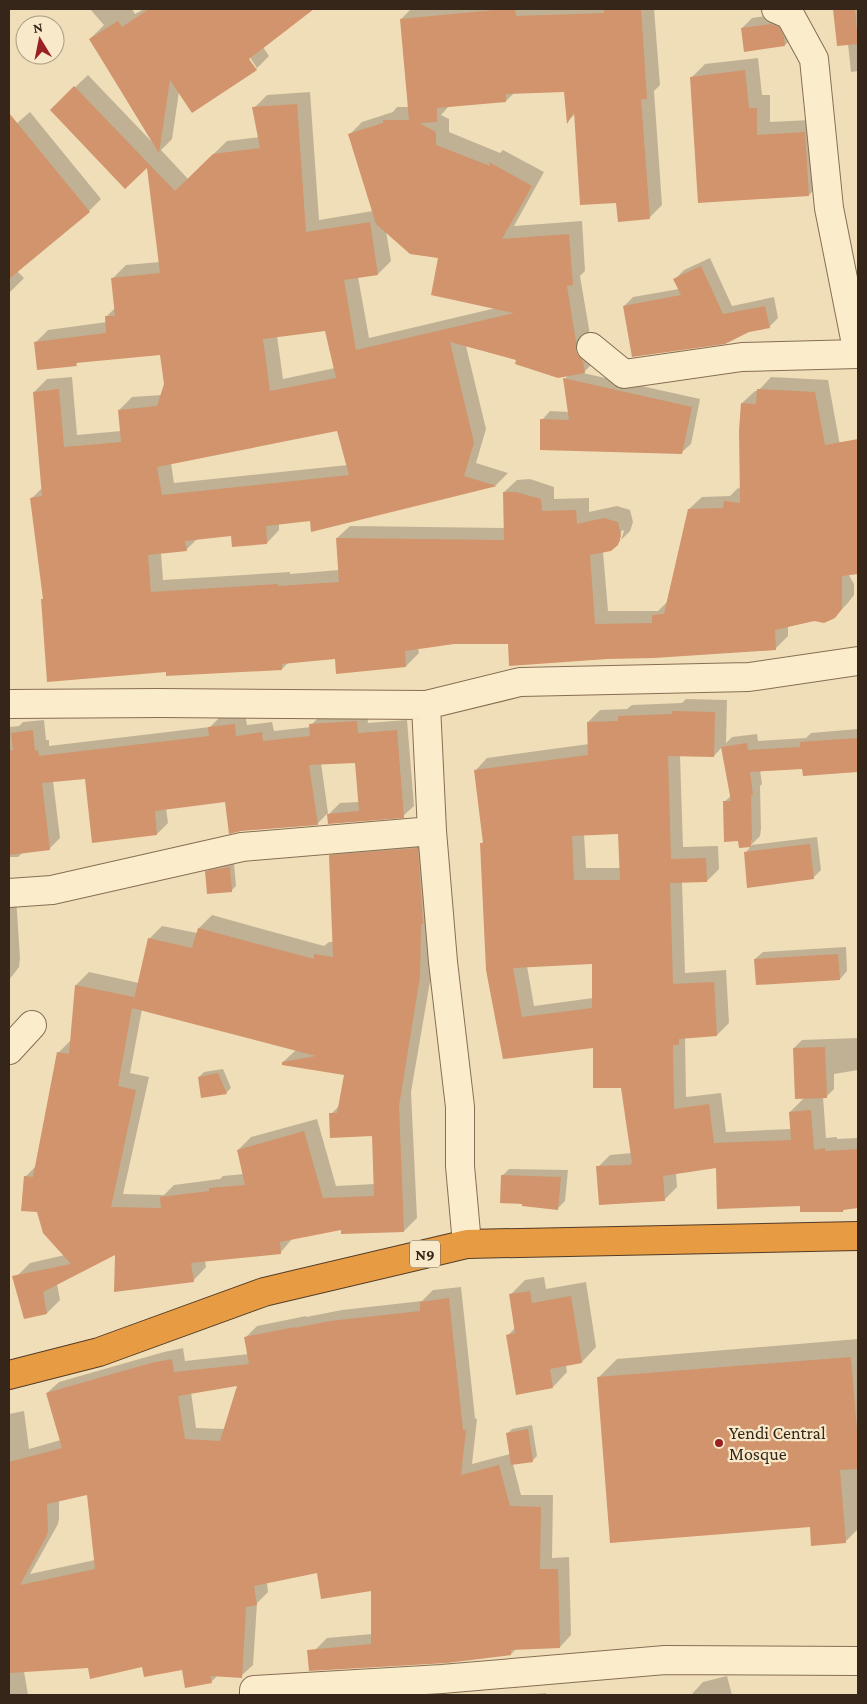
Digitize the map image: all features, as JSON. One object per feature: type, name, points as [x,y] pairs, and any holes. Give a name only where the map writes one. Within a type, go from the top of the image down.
[{"type":"highway","name":"N9","points":[[9,1375],[99,1352],[264,1292],[467,1244],[858,1236]]},
{"type":"street","points":[[591,347],[624,374],[742,357],[858,354],[829,208],[814,59],[790,15],[776,9]]},
{"type":"street","points":[[9,704],[426,705],[520,682],[749,677],[858,661]]},
{"type":"street","points":[[426,705],[432,831],[460,1107],[460,1166],[467,1244]]},
{"type":"street","points":[[9,893],[52,890],[242,847],[432,831]]},
{"type":"street","points":[[9,1050],[32,1024]]},
{"type":"street","points":[[254,1695],[254,1690],[442,1679],[665,1660],[858,1661]]},
{"type":"building","points":[[149,9],[314,9],[249,59],[257,70],[192,113],[170,80],[159,153],[89,39],[118,21],[122,27]]},
{"type":"building","points":[[505,9],[515,9],[516,16],[604,13],[604,9],[641,9],[647,99],[641,99],[650,219],[618,222],[616,203],[580,205],[574,112],[567,124],[564,92],[506,94],[506,102],[437,108],[437,122],[419,123],[436,132],[436,145],[490,166],[489,162],[532,186],[502,239],[569,234],[573,285],[567,286],[576,352],[583,361],[585,373],[558,378],[515,364],[516,360],[450,342],[474,443],[464,476],[497,486],[311,532],[310,521],[266,526],[267,544],[232,547],[231,536],[185,541],[187,551],[148,555],[151,592],[339,582],[336,538],[504,540],[503,492],[516,492],[541,499],[542,511],[576,510],[577,524],[604,518],[618,522],[621,536],[618,545],[611,551],[590,555],[595,624],[652,623],[652,615],[664,614],[688,509],[723,508],[724,501],[740,503],[739,430],[741,403],[756,404],[757,389],[815,392],[825,445],[858,439],[858,574],[842,576],[842,609],[835,618],[824,623],[814,621],[775,630],[776,650],[509,666],[508,644],[454,644],[405,651],[406,667],[336,674],[335,659],[282,664],[282,670],[166,676],[166,672],[47,682],[41,599],[43,599],[30,498],[42,496],[33,392],[59,389],[64,447],[121,442],[118,410],[157,406],[164,384],[160,355],[76,363],[77,366],[37,370],[34,342],[106,333],[105,316],[115,316],[111,278],[160,273],[147,168],[125,189],[50,110],[74,86],[175,191],[213,154],[260,148],[252,107],[297,104],[306,232],[370,222],[378,275],[344,280],[356,350],[514,313],[431,295],[438,258],[410,254],[376,224],[348,134],[383,123],[383,120],[409,120],[400,19]],"holes":[[[325,331],[336,378],[270,391],[263,339]],[[337,431],[349,475],[162,495],[157,467]]]},
{"type":"building","points":[[833,9],[855,9],[858,44],[837,46]]},
{"type":"building","points":[[771,24],[779,27],[784,37],[785,46],[744,52],[741,28]]},
{"type":"building","points":[[745,70],[749,108],[757,108],[757,135],[805,132],[809,196],[698,203],[690,77]]},
{"type":"building","points":[[9,113],[90,212],[9,279]]},
{"type":"building","points":[[701,266],[723,314],[765,306],[770,328],[749,332],[725,344],[632,357],[623,306],[681,295],[673,279]]},
{"type":"building","points":[[563,378],[692,407],[682,454],[540,450],[540,419],[569,420]]},
{"type":"building","points":[[672,711],[715,712],[714,757],[668,756],[671,859],[706,858],[707,882],[670,883],[673,984],[714,982],[717,1036],[679,1039],[679,1045],[673,1045],[674,1109],[709,1104],[714,1143],[791,1140],[789,1112],[811,1110],[814,1150],[825,1148],[825,1151],[858,1149],[858,1208],[843,1210],[843,1212],[800,1212],[800,1206],[717,1209],[716,1168],[663,1176],[665,1201],[599,1205],[596,1166],[630,1165],[632,1163],[621,1088],[593,1088],[593,1048],[503,1059],[486,970],[480,843],[483,843],[474,770],[588,755],[587,722],[618,721],[618,716],[672,714]],"holes":[[[618,834],[620,880],[574,880],[572,836]],[[592,964],[592,1008],[522,1017],[513,968]]]},
{"type":"building","points":[[357,721],[358,733],[397,730],[404,818],[328,824],[327,814],[359,811],[355,763],[309,765],[318,825],[241,831],[229,834],[225,802],[155,811],[157,835],[92,843],[85,779],[42,783],[50,850],[9,855],[9,751],[13,750],[11,733],[33,730],[35,751],[38,750],[39,756],[209,736],[208,727],[235,724],[236,736],[262,732],[263,741],[310,736],[309,724]]},
{"type":"building","points":[[858,738],[858,772],[803,776],[802,769],[750,772],[753,795],[751,795],[751,847],[739,848],[738,841],[724,842],[723,801],[731,801],[721,747],[747,743],[748,750],[800,747],[800,742]]},
{"type":"building","points":[[810,844],[814,879],[747,888],[744,852]]},
{"type":"building","points":[[418,848],[423,924],[421,924],[420,977],[399,1106],[404,1232],[341,1234],[341,1230],[280,1242],[281,1254],[191,1263],[194,1282],[114,1292],[115,1255],[43,1292],[47,1314],[24,1319],[12,1276],[71,1264],[43,1233],[37,1212],[21,1211],[24,1176],[33,1177],[57,1052],[69,1054],[75,985],[134,997],[132,1008],[148,938],[192,948],[198,928],[314,959],[314,954],[333,957],[329,855]],"holes":[[[132,1008],[316,1056],[282,1062],[282,1065],[344,1075],[337,1113],[329,1113],[330,1138],[372,1136],[374,1196],[323,1198],[304,1131],[237,1150],[245,1185],[209,1188],[209,1191],[160,1197],[161,1208],[111,1207],[136,1090],[118,1086]]]},
{"type":"building","points":[[230,867],[232,892],[207,894],[205,871]]},
{"type":"building","points":[[838,954],[840,980],[756,985],[754,959]]},
{"type":"building","points":[[825,1047],[827,1098],[795,1099],[793,1048]]},
{"type":"building","points":[[218,1073],[227,1094],[201,1098],[198,1077]]},
{"type":"building","points":[[501,1175],[561,1177],[558,1210],[522,1206],[522,1204],[500,1203]]},
{"type":"building","points":[[530,1291],[532,1303],[571,1296],[582,1363],[550,1369],[553,1388],[516,1395],[506,1335],[515,1333],[509,1294]]},
{"type":"building","points":[[449,1298],[463,1430],[466,1430],[461,1475],[499,1465],[510,1506],[541,1507],[540,1569],[558,1569],[560,1648],[511,1650],[511,1655],[447,1663],[309,1671],[307,1650],[371,1644],[371,1591],[321,1599],[317,1573],[254,1586],[257,1605],[246,1607],[242,1678],[210,1676],[212,1683],[185,1688],[182,1670],[144,1677],[142,1667],[90,1679],[88,1668],[9,1673],[9,1462],[62,1448],[46,1393],[151,1363],[172,1359],[174,1372],[249,1364],[244,1337],[330,1321],[420,1311],[420,1302]],"holes":[[[237,1386],[220,1441],[185,1439],[178,1396]],[[87,1495],[95,1569],[20,1585],[46,1537],[48,1531],[47,1504]]]},
{"type":"building","points":[[851,1357],[858,1442],[858,1469],[840,1470],[846,1543],[811,1546],[810,1527],[610,1543],[597,1377]]},
{"type":"building","points":[[528,1429],[533,1462],[511,1465],[506,1433]]},
{"type":"place","name":"Yendi Central Mosque","points":[[719,1443]]}]
